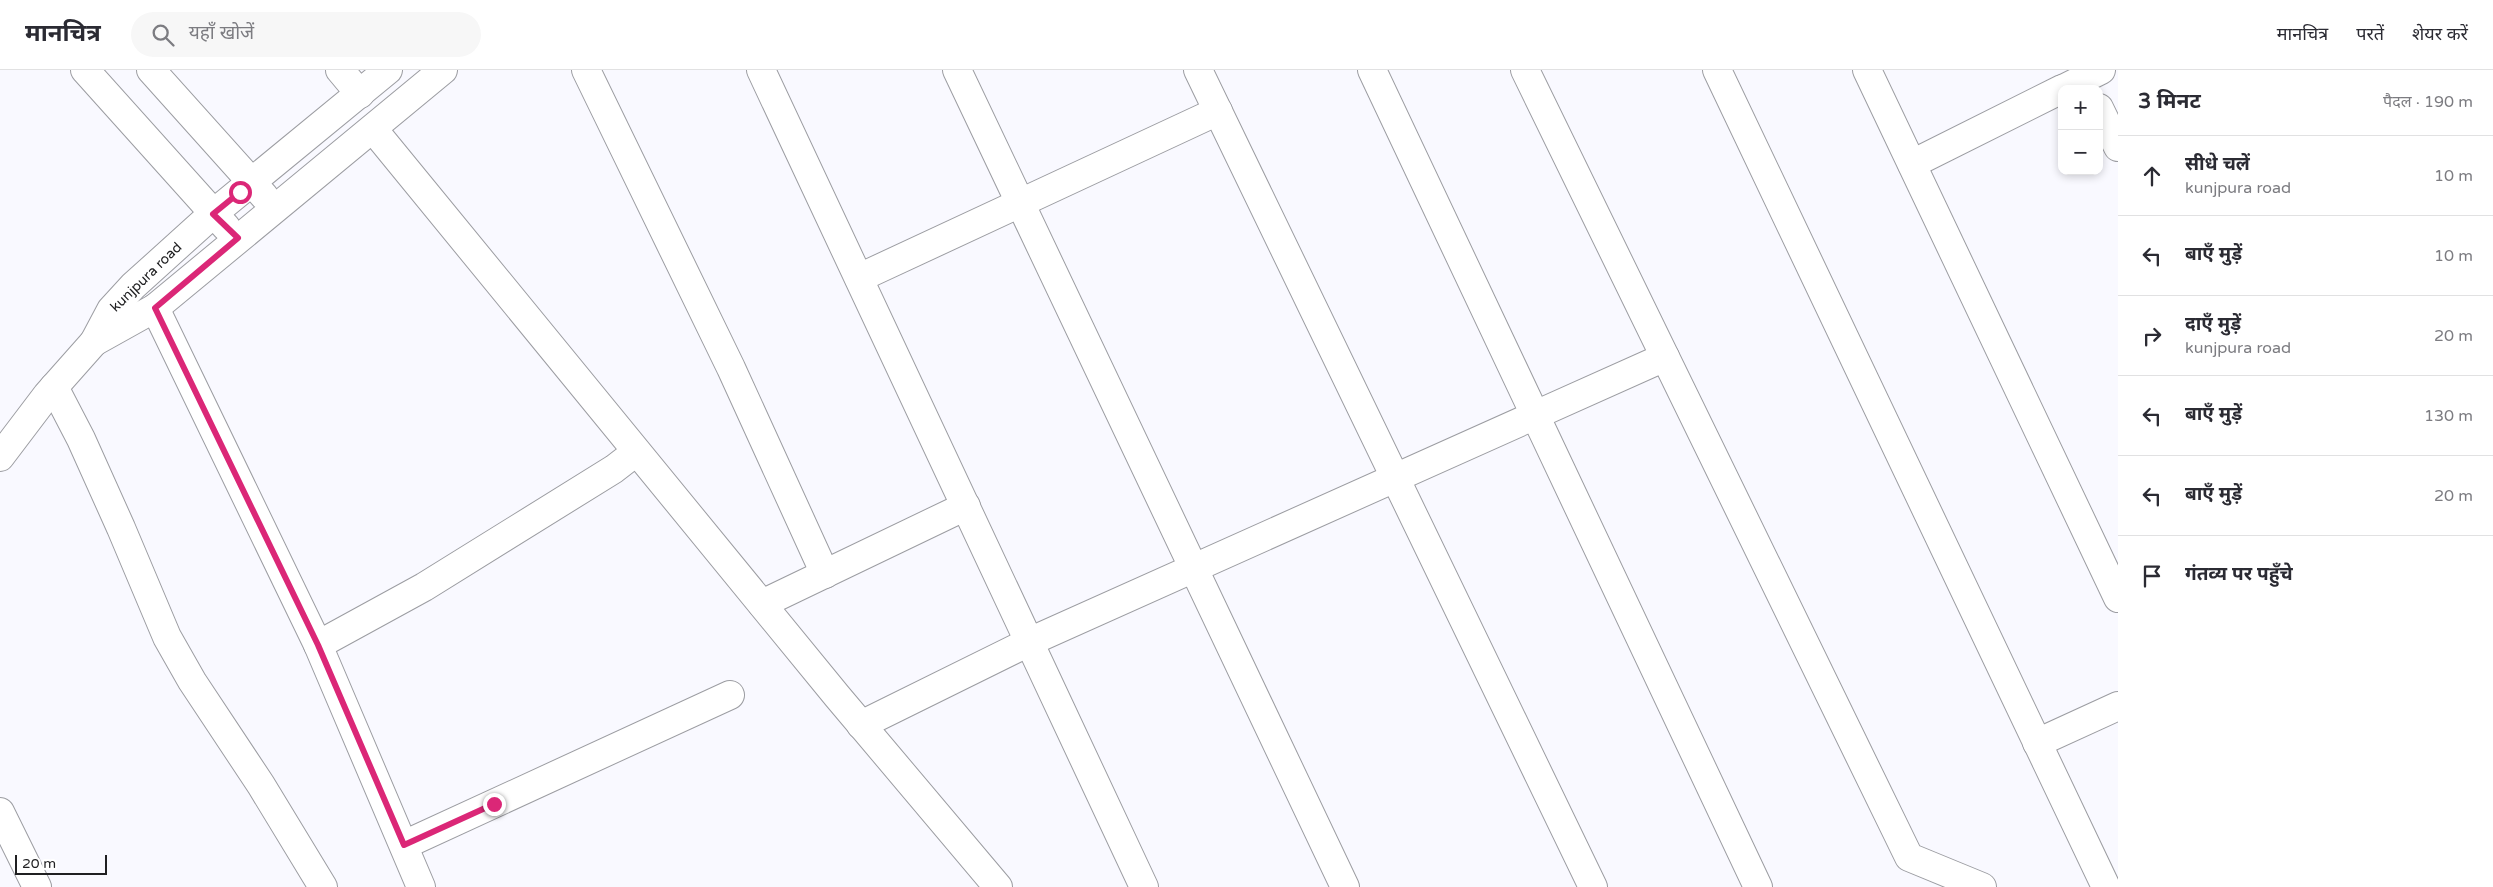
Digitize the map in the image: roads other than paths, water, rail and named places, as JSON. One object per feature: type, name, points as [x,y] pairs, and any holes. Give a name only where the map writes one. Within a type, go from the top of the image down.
[{"type":"street","points":[[85,70],[213,214],[238,238]]},
{"type":"street","points":[[151,70],[275,209]]},
{"type":"street","points":[[340,70],[360,94]]},
{"type":"street","name":"kunjpura road","points":[[94,342],[110,310],[133,286],[213,214],[388,70]]},
{"type":"street","name":"kunjpura road","points":[[94,342],[155,308],[443,70]]},
{"type":"street","points":[[586,70],[731,368],[825,574]]},
{"type":"street","points":[[761,70],[1144,887]]},
{"type":"street","points":[[957,70],[1192,569],[1345,887]]},
{"type":"street","points":[[1198,70],[1593,887]]},
{"type":"street","points":[[1372,70],[1758,887]]},
{"type":"street","points":[[1525,70],[1909,856],[1982,887]]},
{"type":"street","points":[[1717,70],[2106,887]]},
{"type":"street","points":[[1867,70],[2118,598]]},
{"type":"street","points":[[1912,164],[2080,83]]},
{"type":"street","points":[[859,278],[1218,111]]},
{"type":"street","points":[[2103,116],[2118,147]]},
{"type":"street","points":[[373,129],[636,452],[998,887]]},
{"type":"street","points":[[155,308],[318,645],[422,887]]},
{"type":"street","points":[[0,457],[54,387],[94,342]]},
{"type":"street","points":[[862,725],[1029,642],[1665,357]]},
{"type":"street","points":[[54,387],[81,439],[121,528],[166,637],[192,681],[261,785],[323,887]]},
{"type":"street","points":[[318,645],[424,587],[614,469],[636,452]]},
{"type":"street","points":[[762,604],[966,506]]},
{"type":"street","points":[[404,845],[730,695]]},
{"type":"street","points":[[2037,743],[2118,706]]},
{"type":"street","points":[[0,812],[37,887]]}]
